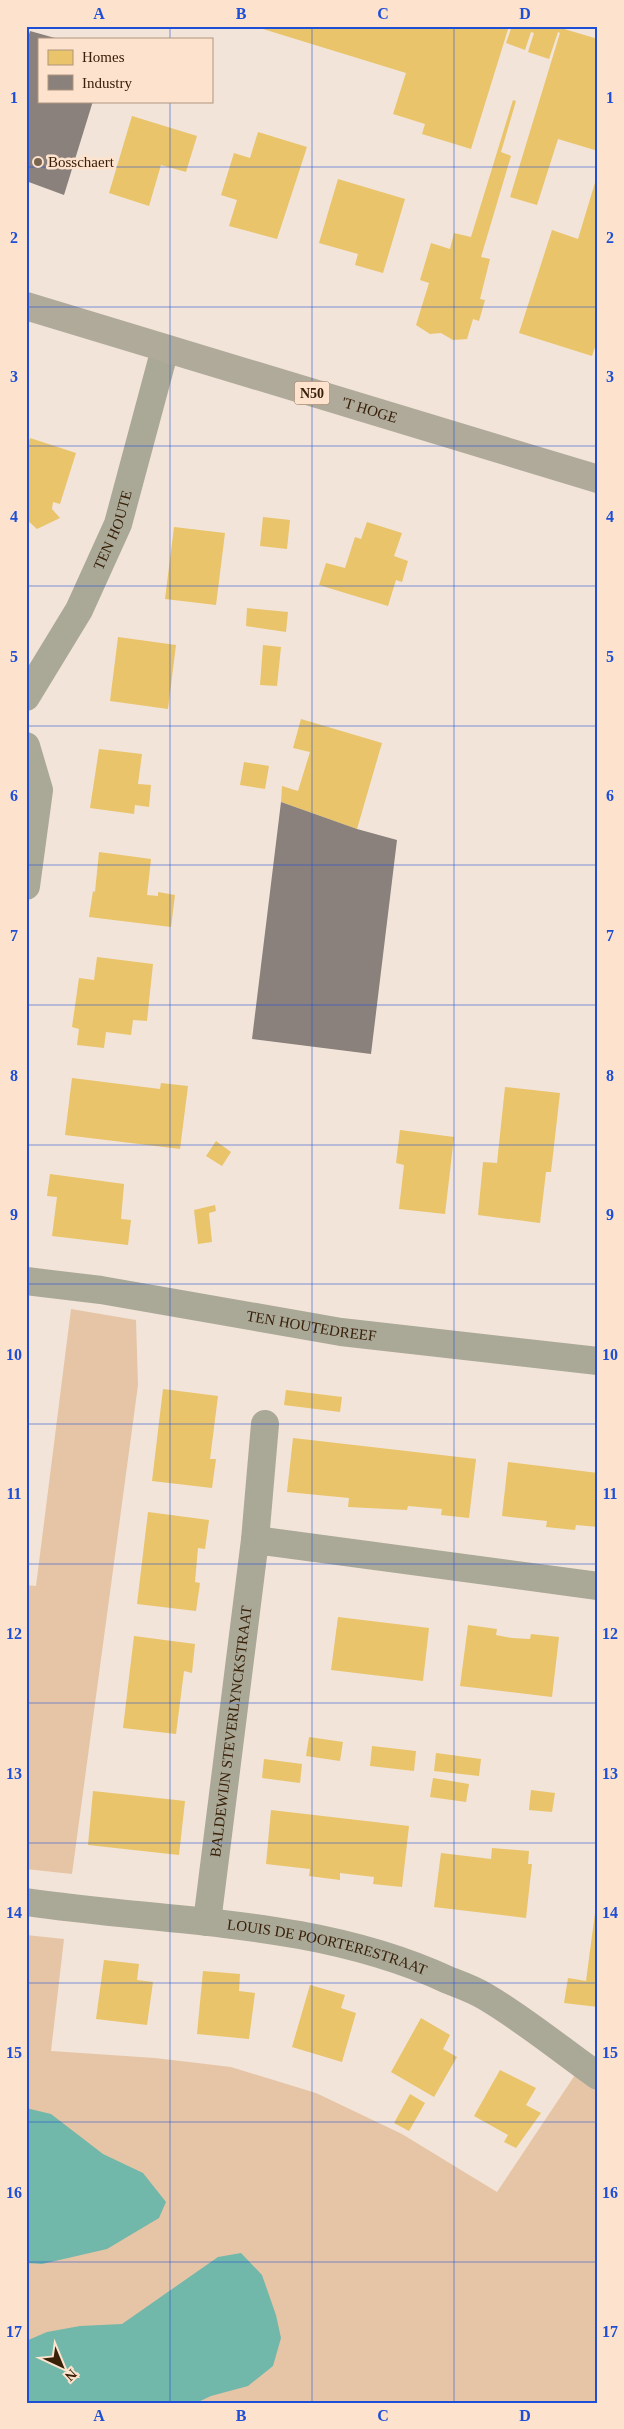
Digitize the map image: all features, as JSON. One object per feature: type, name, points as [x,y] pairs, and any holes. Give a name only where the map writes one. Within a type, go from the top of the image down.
[{"type":"main road","name":"'T HOGE","points":[[26,306],[165,350],[598,479]]},
{"type":"street","name":"TEN HOUTE","points":[[26,696],[80,610],[118,524],[165,350]]},
{"type":"street","points":[[26,746],[39,790],[26,886]]},
{"type":"street","name":"TEN HOUTEDREEF","points":[[26,1281],[101,1290],[341,1332],[598,1362]]},
{"type":"street","name":"BALDEWIJN STEVERLYNCKSTRAAT","points":[[207,1922],[255,1540],[265,1424]]},
{"type":"street","points":[[255,1540],[598,1586]]},
{"type":"street","name":"LOUIS DE POORTERESTRAAT","points":[[26,1902],[207,1922],[324,1938],[411,1963],[486,1997],[598,2076]]},
{"type":"shaded area","points":[[71,1309],[136,1320],[138,1385],[72,1874],[26,1869],[26,1585],[36,1586]]},
{"type":"shaded area","points":[[26,1935],[64,1939],[51,2051],[155,2058],[231,2067],[316,2093],[402,2134],[497,2192],[575,2075],[598,2093],[598,2403],[26,2403]]},
{"type":"water","points":[[26,2108],[51,2114],[103,2154],[143,2173],[166,2202],[159,2218],[107,2249],[42,2264],[26,2263]]},
{"type":"water","points":[[241,2253],[262,2275],[276,2315],[281,2338],[273,2366],[248,2386],[211,2396],[196,2403],[26,2403],[26,2341],[47,2332],[80,2326],[122,2324],[218,2257]]},
{"type":"building: Homes","points":[[253,26],[509,26],[471,149],[422,134],[425,124],[393,114],[406,73]]},
{"type":"building: Homes","points":[[512,26],[554,26],[598,39],[598,151],[558,139],[537,205],[510,197],[560,33],[558,32],[549,59],[528,52],[534,33],[531,32],[525,50],[506,43]]},
{"type":"building: Homes","points":[[513,100],[516,101],[501,152],[511,156],[481,257],[490,259],[480,299],[485,300],[479,321],[473,319],[467,339],[453,340],[441,333],[430,334],[416,325],[429,283],[420,280],[431,243],[450,249],[454,233],[471,237]]},
{"type":"building: Homes","points":[[132,116],[197,136],[186,172],[161,165],[149,206],[109,193]]},
{"type":"building: Homes","points":[[258,132],[307,147],[277,239],[229,226],[237,200],[221,195],[234,153],[250,158]]},
{"type":"building: Homes","points":[[597,176],[598,338],[592,356],[519,333],[552,230],[578,239]]},
{"type":"building: Homes","points":[[338,179],[405,199],[383,273],[355,265],[358,254],[319,243]]},
{"type":"building: Homes","points":[[30,438],[76,453],[60,504],[53,502],[52,509],[60,518],[37,529],[26,519],[26,450]]},
{"type":"building: Homes","points":[[263,517],[290,520],[287,549],[260,546]]},
{"type":"building: Homes","points":[[367,522],[402,533],[394,556],[408,561],[402,582],[396,580],[388,606],[319,585],[326,563],[345,568],[355,537],[361,539]]},
{"type":"building: Homes","points":[[174,527],[225,533],[216,605],[165,599]]},
{"type":"building: Homes","points":[[247,608],[288,612],[286,632],[246,626]]},
{"type":"building: Homes","points":[[118,637],[176,645],[168,709],[110,701]]},
{"type":"building: Homes","points":[[263,645],[281,647],[277,686],[260,685]]},
{"type":"building: Homes","points":[[301,719],[382,743],[357,829],[281,802],[282,786],[298,791],[310,752],[293,748]]},
{"type":"building: Homes","points":[[99,749],[142,754],[138,784],[151,785],[149,807],[135,805],[134,814],[90,808]]},
{"type":"building: Homes","points":[[244,762],[269,766],[265,789],[240,785]]},
{"type":"building: Homes","points":[[99,852],[151,859],[147,895],[158,896],[158,892],[175,895],[171,927],[89,917],[93,891],[95,892]]},
{"type":"building: Homes","points":[[97,957],[153,964],[147,1021],[133,1020],[131,1035],[106,1032],[104,1048],[77,1045],[79,1029],[72,1027],[79,978],[94,980]]},
{"type":"building: Homes","points":[[72,1078],[160,1089],[161,1083],[188,1086],[180,1149],[65,1135]]},
{"type":"building: Homes","points":[[505,1087],[560,1093],[551,1172],[546,1172],[540,1223],[478,1215],[483,1162],[497,1163]]},
{"type":"building: Homes","points":[[400,1130],[454,1137],[445,1214],[399,1209],[404,1165],[396,1163]]},
{"type":"building: Homes","points":[[216,1141],[231,1152],[222,1166],[206,1156]]},
{"type":"building: Homes","points":[[50,1174],[124,1184],[121,1219],[131,1220],[128,1245],[52,1236],[57,1197],[47,1196]]},
{"type":"building: Homes","points":[[215,1205],[216,1211],[209,1213],[212,1242],[198,1244],[194,1210]]},
{"type":"building: Homes","points":[[163,1389],[218,1396],[210,1459],[216,1459],[212,1488],[152,1481]]},
{"type":"building: Homes","points":[[286,1390],[342,1397],[340,1412],[284,1405]]},
{"type":"building: Homes","points":[[293,1438],[476,1459],[469,1518],[441,1515],[442,1509],[408,1506],[407,1510],[348,1507],[349,1498],[287,1492]]},
{"type":"building: Homes","points":[[508,1462],[598,1473],[598,1527],[576,1525],[575,1530],[546,1527],[547,1521],[502,1516]]},
{"type":"building: Homes","points":[[148,1512],[209,1520],[205,1549],[198,1548],[195,1582],[200,1583],[196,1611],[137,1604]]},
{"type":"building: Homes","points":[[338,1617],[429,1628],[423,1681],[331,1670]]},
{"type":"building: Homes","points":[[468,1625],[497,1629],[496,1635],[512,1638],[530,1639],[531,1634],[559,1637],[552,1697],[460,1686]]},
{"type":"building: Homes","points":[[134,1636],[195,1644],[192,1673],[184,1671],[176,1734],[123,1728]]},
{"type":"building: Homes","points":[[309,1737],[343,1742],[340,1761],[306,1756]]},
{"type":"building: Homes","points":[[372,1746],[416,1751],[414,1771],[370,1766]]},
{"type":"building: Homes","points":[[436,1753],[481,1759],[479,1776],[434,1771]]},
{"type":"building: Homes","points":[[264,1759],[302,1764],[300,1783],[262,1778]]},
{"type":"building: Homes","points":[[433,1778],[469,1784],[466,1802],[430,1797]]},
{"type":"building: Homes","points":[[531,1790],[555,1793],[552,1812],[529,1810]]},
{"type":"building: Homes","points":[[93,1791],[185,1801],[179,1855],[88,1845]]},
{"type":"building: Homes","points":[[271,1810],[409,1826],[402,1887],[373,1884],[374,1877],[340,1873],[340,1880],[309,1876],[310,1869],[266,1864]]},
{"type":"building: Homes","points":[[492,1848],[529,1851],[528,1864],[532,1864],[526,1918],[434,1907],[441,1853],[491,1859]]},
{"type":"building: Homes","points":[[597,1898],[598,2007],[564,2003],[568,1978],[586,1981]]},
{"type":"building: Homes","points":[[104,1960],[139,1964],[137,1980],[153,1982],[147,2025],[96,2019]]},
{"type":"building: Homes","points":[[203,1971],[240,1974],[239,1991],[255,1993],[249,2039],[197,2034]]},
{"type":"building: Homes","points":[[310,1985],[345,1995],[341,2008],[356,2013],[342,2062],[292,2047]]},
{"type":"building: Homes","points":[[421,2018],[450,2035],[443,2049],[457,2057],[434,2097],[391,2072]]},
{"type":"building: Homes","points":[[500,2070],[536,2088],[526,2105],[541,2113],[516,2148],[504,2142],[508,2135],[474,2116]]},
{"type":"building: Homes","points":[[410,2094],[425,2103],[409,2131],[394,2123]]},
{"type":"building: Industry","points":[[30,31],[55,38],[38,38],[38,102],[93,102],[64,195],[26,181],[26,44]]},
{"type":"building: Industry","points":[[281,802],[357,829],[397,840],[371,1054],[252,1039]]},
{"type":"place","name":"Bosschaert","points":[[38,162]]}]
